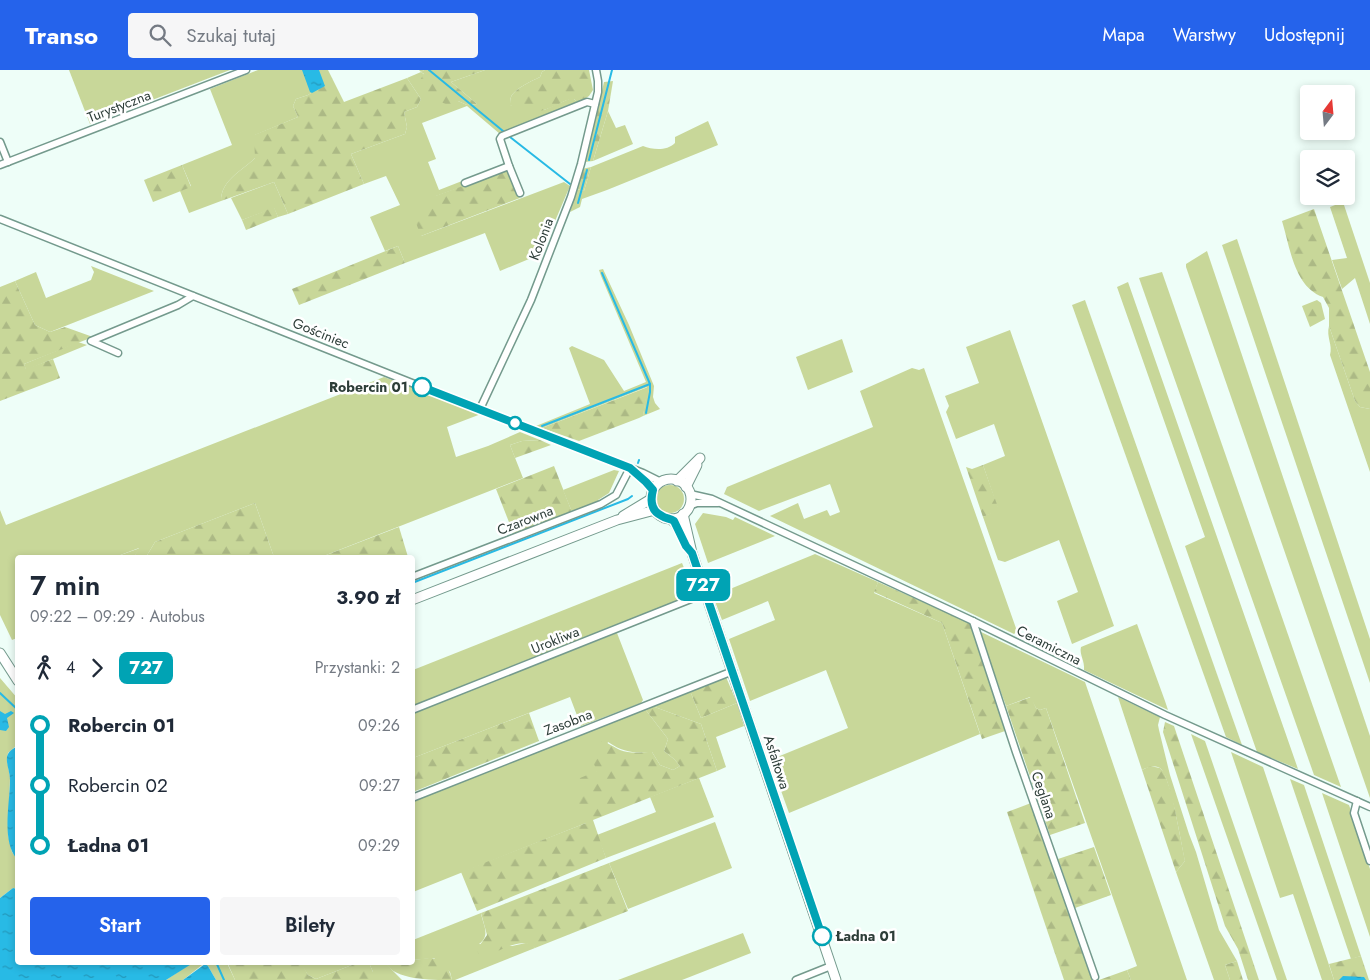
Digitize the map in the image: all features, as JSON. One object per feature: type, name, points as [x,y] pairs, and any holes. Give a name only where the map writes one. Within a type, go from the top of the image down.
[{"type":"street","name":"Kolonia","points":[[480,410],[530,300],[571,197],[595,104],[598,81],[596,70]]},
{"type":"street","name":"Turystyczna","points":[[0,165],[242,71]]},
{"type":"street","points":[[520,193],[500,139],[504,134],[587,102],[595,104]]},
{"type":"street","points":[[0,142],[8,162]]},
{"type":"street","points":[[465,183],[509,166]]},
{"type":"street","name":"Gościniec","points":[[0,219],[480,410],[644,472],[661,482]]},
{"type":"street","points":[[118,353],[92,343],[92,340],[178,306],[193,296]]},
{"type":"street","points":[[652,495],[654,510],[662,517],[671,519],[683,514],[689,506],[688,491],[700,458],[677,481]]},
{"type":"street","name":"Gościniec","points":[[632,468],[652,495]]},
{"type":"street","name":"Czarowna","points":[[415,576],[610,500],[617,494],[632,468]]},
{"type":"street","points":[[617,520],[652,495],[661,482],[677,481],[688,491]]},
{"type":"street","name":"Ceramiczna","points":[[688,491],[712,499],[973,621],[1165,715],[1370,807]]},
{"type":"street","name":"Ceramiczna","points":[[689,506],[718,503]]},
{"type":"street","points":[[415,599],[617,520],[654,510]]},
{"type":"street","name":"Asfaltowa","points":[[683,514],[692,553],[836,980]]},
{"type":"street","name":"Asfaltowa","points":[[671,519],[676,523],[686,546],[692,553]]},
{"type":"street","name":"Urokliwa","points":[[415,709],[706,593]]},
{"type":"street","name":"Ceglana","points":[[973,621],[1013,743],[1095,976]]},
{"type":"street","points":[[0,653],[15,676]]},
{"type":"street","name":"Zasobna","points":[[415,797],[733,671]]},
{"type":"street","points":[[1357,801],[1354,813],[1370,861]]},
{"type":"street","points":[[796,980],[831,966]]},
{"type":"green space","points":[[69,70],[230,70],[90,124]]},
{"type":"green space","points":[[258,70],[318,70],[317,89],[308,95],[296,99],[293,106],[298,117],[255,135],[255,158],[233,176],[224,187],[221,201],[189,213],[180,191],[191,186],[182,165],[232,145],[210,89]]},
{"type":"green space","points":[[318,70],[328,70],[344,102],[407,78],[421,99],[417,107],[404,112],[407,127],[405,134],[351,154],[364,184],[288,214],[274,182],[221,201],[224,187],[233,176],[255,158],[254,135],[298,117],[293,106],[296,99],[308,95],[317,89]]},
{"type":"green space","points":[[424,70],[485,70],[451,82],[477,104],[467,105],[458,101],[448,105],[429,97],[420,89],[420,80],[424,74],[421,72]]},
{"type":"green space","points":[[485,70],[545,70],[540,77],[524,85],[513,94],[510,105],[544,110],[569,99],[574,99],[578,103],[500,134],[467,106],[422,123],[436,159],[428,162],[439,190],[462,181],[464,186],[436,196],[438,202],[421,236],[564,182],[570,186],[541,254],[500,271],[485,233],[405,263],[398,246],[385,251],[370,217],[400,205],[386,176],[364,184],[351,154],[405,134],[407,127],[404,112],[417,107],[421,99],[407,78],[421,72],[458,101],[467,105],[477,104],[451,82]]},
{"type":"green space","points":[[545,70],[589,70],[593,90],[589,96],[578,103],[574,99],[570,99],[540,111],[523,110],[510,105],[511,97],[516,91],[540,77]]},
{"type":"green space","points":[[613,81],[608,111],[593,161],[585,162],[604,82]]},
{"type":"green space","points":[[608,111],[616,128],[625,125],[633,144],[593,161]]},
{"type":"green space","points":[[708,121],[718,145],[582,199],[580,207],[570,212],[577,189],[584,191],[591,167],[643,146],[664,149],[672,146],[675,143],[675,137]]},
{"type":"green space","points":[[182,165],[191,187],[153,202],[144,180]]},
{"type":"green space","points":[[591,167],[584,191],[577,189],[582,169]]},
{"type":"green space","points":[[507,170],[520,198],[421,236],[411,210],[437,201],[435,196]]},
{"type":"green space","points":[[274,182],[288,214],[278,217],[274,208],[242,220],[231,198]]},
{"type":"green space","points":[[1344,205],[1370,283],[1370,324],[1355,278],[1342,289],[1332,260],[1347,258],[1330,207]]},
{"type":"green space","points":[[274,207],[278,217],[246,230],[242,220]]},
{"type":"green space","points":[[1314,209],[1370,372],[1370,409],[1360,407],[1355,401],[1329,326],[1329,308],[1323,297],[1305,285],[1291,254],[1282,221]]},
{"type":"green space","points":[[1237,239],[1370,639],[1370,683],[1222,245]]},
{"type":"green space","points":[[398,246],[405,263],[299,305],[292,289]]},
{"type":"green space","points":[[1207,251],[1370,736],[1370,798],[1186,267],[1186,264]]},
{"type":"green space","points":[[91,266],[154,291],[50,332],[35,325],[15,281],[36,272],[46,298],[91,280],[94,272]]},
{"type":"green space","points":[[603,269],[654,386],[653,397],[660,409],[643,416],[647,387],[542,428],[536,426],[590,404],[569,348],[572,346],[604,360],[624,391],[646,382],[601,276],[599,270]]},
{"type":"green space","points":[[1162,272],[1341,787],[1314,775],[1139,278]]},
{"type":"green space","points":[[15,281],[35,325],[50,332],[65,327],[93,337],[24,364],[26,369],[53,359],[60,378],[0,401],[0,287]]},
{"type":"green space","points":[[1128,282],[1298,769],[1257,752],[1185,546],[1205,537],[1117,287]]},
{"type":"green space","points":[[1085,300],[1242,745],[1226,737],[1072,305]]},
{"type":"green space","points":[[1317,300],[1321,303],[1325,319],[1310,327],[1302,306]]},
{"type":"green space","points":[[1329,326],[1355,401],[1360,407],[1370,409],[1370,472],[1330,355]]},
{"type":"green space","points":[[1010,330],[1114,626],[1072,644],[1057,601],[1078,592],[1059,540],[1005,562],[998,560],[983,517],[998,509],[983,465],[1005,456],[994,424],[956,439],[946,412],[949,406],[945,396],[979,383],[966,347]]},
{"type":"green space","points":[[842,339],[853,372],[808,390],[796,357]]},
{"type":"green space","points":[[78,342],[87,345],[26,370],[24,364]]},
{"type":"green space","points":[[912,368],[919,370],[924,368],[1017,631],[1014,634],[770,516],[798,503],[804,519],[827,510],[830,516],[840,512],[830,484],[759,511],[724,494],[727,487],[873,427],[860,391]]},
{"type":"green space","points":[[384,377],[481,414],[447,427],[456,457],[520,432],[540,440],[522,441],[510,445],[523,478],[326,555],[273,555],[255,503],[155,542],[147,555],[135,555],[139,548],[120,555],[15,555],[15,639],[12,640],[0,615],[0,510],[6,525]]},
{"type":"green space","points":[[648,387],[643,416],[639,418],[579,441],[542,428]]},
{"type":"green space","points":[[540,440],[551,445],[515,458],[510,445],[522,441]]},
{"type":"green space","points":[[983,465],[999,510],[983,517],[966,467],[972,469]]},
{"type":"green space","points":[[554,466],[572,512],[514,535],[496,489]]},
{"type":"green space","points":[[614,470],[619,471],[609,493],[598,500],[599,502],[572,512],[563,490]]},
{"type":"green space","points":[[670,485],[680,489],[684,499],[680,509],[670,513],[660,509],[656,499],[660,489]]},
{"type":"green space","points":[[255,503],[273,555],[147,555],[155,542]]},
{"type":"green space","points":[[703,513],[733,520],[735,517],[775,536],[708,563],[695,524]]},
{"type":"green space","points":[[399,527],[407,555],[326,555]]},
{"type":"green space","points":[[140,548],[135,555],[121,555]]},
{"type":"green space","points":[[815,554],[878,582],[874,593],[942,623],[980,734],[789,813],[770,760],[848,728],[826,670],[750,701],[729,639],[775,620],[768,601],[722,620],[713,596]]},
{"type":"green space","points":[[682,563],[695,595],[415,706],[415,669]]},
{"type":"green space","points":[[878,582],[970,623],[1005,731],[982,739],[942,623],[874,592]]},
{"type":"green space","points":[[1137,624],[1168,710],[1084,670],[1081,647]]},
{"type":"green space","points":[[979,631],[1085,682],[1187,980],[1131,980],[1127,970],[1137,966],[1046,708],[1040,710],[1036,708],[1030,697],[1006,706]]},
{"type":"green space","points":[[617,633],[643,700],[641,703],[581,726],[570,697],[415,757],[415,712]]},
{"type":"green space","points":[[726,677],[737,703],[701,718],[690,691]]},
{"type":"green space","points":[[0,678],[15,696],[15,747],[8,753],[7,759],[10,778],[8,835],[12,852],[15,856],[15,888],[0,898]]},
{"type":"green space","points":[[690,691],[701,718],[737,703],[744,726],[716,737],[726,767],[717,771],[701,724],[652,706]]},
{"type":"green space","points":[[1031,697],[1036,708],[1040,710],[1046,708],[1085,823],[1050,835],[1006,706]]},
{"type":"green space","points":[[1118,697],[1160,717],[1158,725],[1170,775],[1196,852],[1219,930],[1237,961],[1225,965],[1230,980],[1214,980],[1176,872],[1185,861],[1168,783],[1160,768],[1151,767],[1142,770]]},
{"type":"green space","points":[[652,706],[701,724],[717,771],[593,820],[606,858],[477,911],[461,872],[586,823],[575,794],[580,778],[597,771],[590,755],[602,741],[624,751],[652,752],[660,765],[673,770],[680,766],[664,751],[668,739],[645,709]]},
{"type":"green space","points":[[645,709],[668,739],[664,751],[680,766],[673,770],[660,765],[652,752],[629,751],[608,742],[597,771],[586,823],[415,891],[415,800]]},
{"type":"green space","points":[[529,713],[539,741],[415,791],[415,757]]},
{"type":"green space","points":[[1165,722],[1174,726],[1259,980],[1248,980],[1238,949],[1225,926],[1163,732]]},
{"type":"green space","points":[[1191,734],[1205,741],[1287,980],[1277,980]]},
{"type":"green space","points":[[1231,752],[1263,767],[1334,980],[1322,980],[1293,894],[1280,898]]},
{"type":"green space","points":[[1150,766],[1160,768],[1164,772],[1172,795],[1185,861],[1176,872],[1142,770]]},
{"type":"green space","points":[[699,778],[714,817],[606,858],[597,835],[656,812],[650,797]]},
{"type":"green space","points":[[1290,779],[1304,785],[1361,956],[1351,959]]},
{"type":"green space","points":[[1322,793],[1349,805],[1370,869],[1370,937]]},
{"type":"green space","points":[[1031,803],[1092,980],[1064,980],[1007,812]]},
{"type":"green space","points":[[715,822],[732,868],[628,909],[609,863]]},
{"type":"green space","points":[[1094,847],[1111,895],[1075,908],[1058,859]]},
{"type":"green space","points":[[609,863],[628,911],[535,948],[530,944],[523,943],[509,946],[483,959],[479,957],[477,949],[487,935],[481,913]]},
{"type":"green space","points":[[481,913],[485,937],[479,944],[512,946],[526,943],[532,944],[535,948],[452,980],[450,972],[434,958],[415,960],[415,939]]},
{"type":"green space","points":[[743,933],[751,953],[682,980],[618,980]]},
{"type":"green space","points":[[1361,956],[1369,980],[1334,980],[1329,964]]},
{"type":"green space","points":[[434,958],[442,962],[449,971],[452,980],[405,976],[390,969],[387,965],[415,965],[415,960]]},
{"type":"green space","points":[[1237,961],[1243,980],[1230,980],[1225,965]]},
{"type":"green space","points":[[188,965],[202,965],[183,980],[166,980]]},
{"type":"green space","points":[[202,965],[228,965],[235,980],[216,980],[208,966]]},
{"type":"green space","points":[[228,965],[303,965],[308,975],[316,979],[352,965],[370,965],[373,972],[373,980],[235,980]]},
{"type":"green space","points":[[302,965],[352,965],[316,979],[308,975]]},
{"type":"green space","points":[[370,965],[387,965],[402,980],[373,980],[373,972]]},
{"type":"green space","points":[[1127,970],[1131,980],[1099,980]]},
{"type":"water","points":[[302,70],[319,70],[325,86],[312,93],[310,92]]},
{"type":"water","points":[[0,711],[5,714],[11,711],[14,713],[7,718],[9,727],[6,731],[0,730]]},
{"type":"water","points":[[15,747],[15,856],[9,842],[8,832],[10,780],[7,757]]},
{"type":"water","points":[[15,888],[15,965],[190,965],[166,980],[0,980],[0,898]]},
{"type":"water","points":[[204,965],[206,965],[216,980],[183,980]]},
{"type":"water","points":[[1343,976],[1364,977],[1366,980],[1339,980]]},
{"type":"waterway","points":[[429,70],[503,131]]},
{"type":"waterway","points":[[589,160],[612,70]]},
{"type":"waterway","points":[[510,137],[570,184]]},
{"type":"waterway","points":[[578,203],[587,170]]},
{"type":"waterway","points":[[602,273],[650,384],[646,413]]},
{"type":"waterway","points":[[542,426],[650,384]]},
{"type":"waterway","points":[[415,582],[632,496]]},
{"type":"waterway","points":[[0,693],[15,707]]},
{"type":"waterway","points":[[217,965],[224,980]]},
{"type":"bus line","name":"727","points":[[422,387],[633,469],[653,490],[651,499],[654,510],[662,517],[671,519],[676,523],[686,546],[692,553],[822,936]]},
{"type":"place","name":"Robercin 01","points":[[422,387]]},
{"type":"place","name":"Ładna 01","points":[[822,936]]}]
